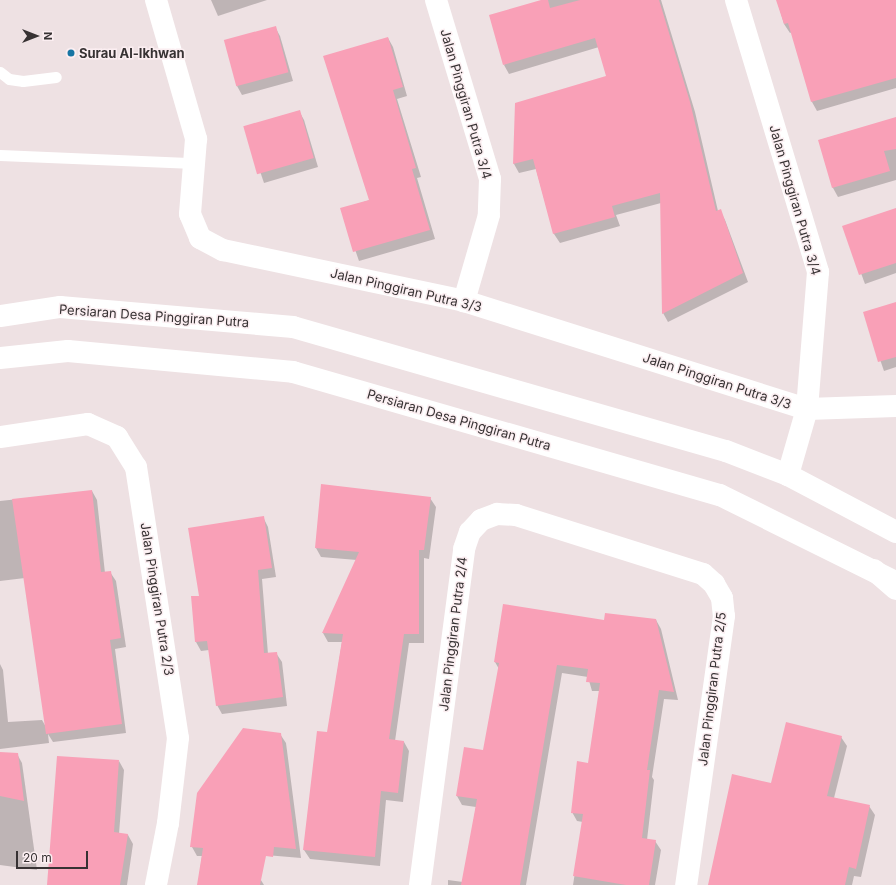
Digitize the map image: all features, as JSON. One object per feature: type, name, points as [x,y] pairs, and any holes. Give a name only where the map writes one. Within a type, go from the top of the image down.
[{"type":"street","name":"Jalan Pinggiran Putra 3/3","points":[[156,0],[196,139],[190,214],[200,238],[223,250],[464,301],[807,409],[896,406]]},
{"type":"street","name":"Jalan Pinggiran Putra 3/4","points":[[436,0],[490,179],[489,215],[464,301]]},
{"type":"street","name":"Jalan Pinggiran Putra 3/4","points":[[736,0],[818,272],[807,409],[788,475]]},
{"type":"street","name":"Persiaran Desa Pinggiran Putra","points":[[0,316],[60,307],[293,327],[726,451],[788,475],[896,532]]},
{"type":"street","name":"Persiaran Desa Pinggiran Putra","points":[[0,358],[68,351],[292,372],[720,495],[896,582]]},
{"type":"street","name":"Jalan Pinggiran Putra 2/3","points":[[0,437],[88,424],[117,437],[136,466],[178,738],[168,823],[156,885]]},
{"type":"street","name":"Jalan Pinggiran Putra 2/4","points":[[420,885],[464,549],[470,532],[481,520],[497,514],[516,515],[610,544]]},
{"type":"street","name":"Jalan Pinggiran Putra 2/5","points":[[610,544],[703,574],[714,584],[722,598],[724,616],[686,885]]},
{"type":"street","points":[[874,570],[896,589]]},
{"type":"lane","points":[[0,72],[9,79],[23,82],[56,77]]},
{"type":"lane","points":[[0,155],[194,163]]},
{"type":"building","points":[[541,0],[548,0],[550,8],[580,0],[659,0],[690,102],[716,211],[721,209],[743,273],[662,314],[660,193],[612,206],[615,217],[553,234],[533,159],[513,164],[515,103],[606,76],[595,38],[503,65],[489,15]]},
{"type":"building","points":[[776,0],[896,0],[896,78],[811,102],[788,23],[784,24]]},
{"type":"building","points":[[276,26],[288,72],[236,86],[224,40]]},
{"type":"building","points":[[388,37],[403,87],[393,90],[416,168],[412,169],[430,230],[353,252],[340,208],[369,200],[323,56]]},
{"type":"building","points":[[300,110],[314,158],[257,174],[243,126]]},
{"type":"building","points":[[896,117],[896,149],[884,151],[890,171],[832,188],[818,140]]},
{"type":"building","points":[[896,208],[896,263],[859,275],[842,226]]},
{"type":"building","points":[[896,302],[896,357],[878,362],[863,312]]},
{"type":"building","points":[[321,484],[431,497],[424,550],[419,550],[419,634],[404,634],[389,739],[404,741],[398,793],[381,791],[375,857],[303,850],[317,731],[327,732],[343,634],[322,633],[359,552],[315,548]]},
{"type":"building","points":[[92,490],[101,572],[111,571],[121,638],[110,640],[122,724],[46,734],[12,499]]},
{"type":"building","points":[[264,516],[272,568],[258,570],[264,653],[277,652],[283,697],[216,706],[207,641],[195,642],[191,596],[199,596],[188,528]]},
{"type":"building","points":[[503,604],[604,620],[605,613],[656,619],[674,692],[659,690],[647,770],[650,770],[642,838],[656,840],[649,885],[626,885],[573,876],[583,814],[571,813],[577,761],[588,763],[600,683],[586,682],[588,669],[557,665],[520,885],[461,885],[477,799],[456,796],[464,747],[483,750],[499,663],[494,662]]},
{"type":"building","points":[[786,722],[842,736],[827,796],[870,805],[856,869],[849,867],[845,885],[708,885],[732,774],[771,783]]},
{"type":"building","points":[[243,728],[281,733],[296,849],[274,847],[273,857],[266,856],[260,885],[197,885],[203,848],[190,847],[197,793]]},
{"type":"building","points":[[0,752],[18,753],[24,801],[0,796]]},
{"type":"building","points":[[57,756],[119,760],[114,832],[128,834],[120,885],[47,885]]},
{"type":"place","name":"Surau Al-Ikhwan","points":[[71,53]]}]
